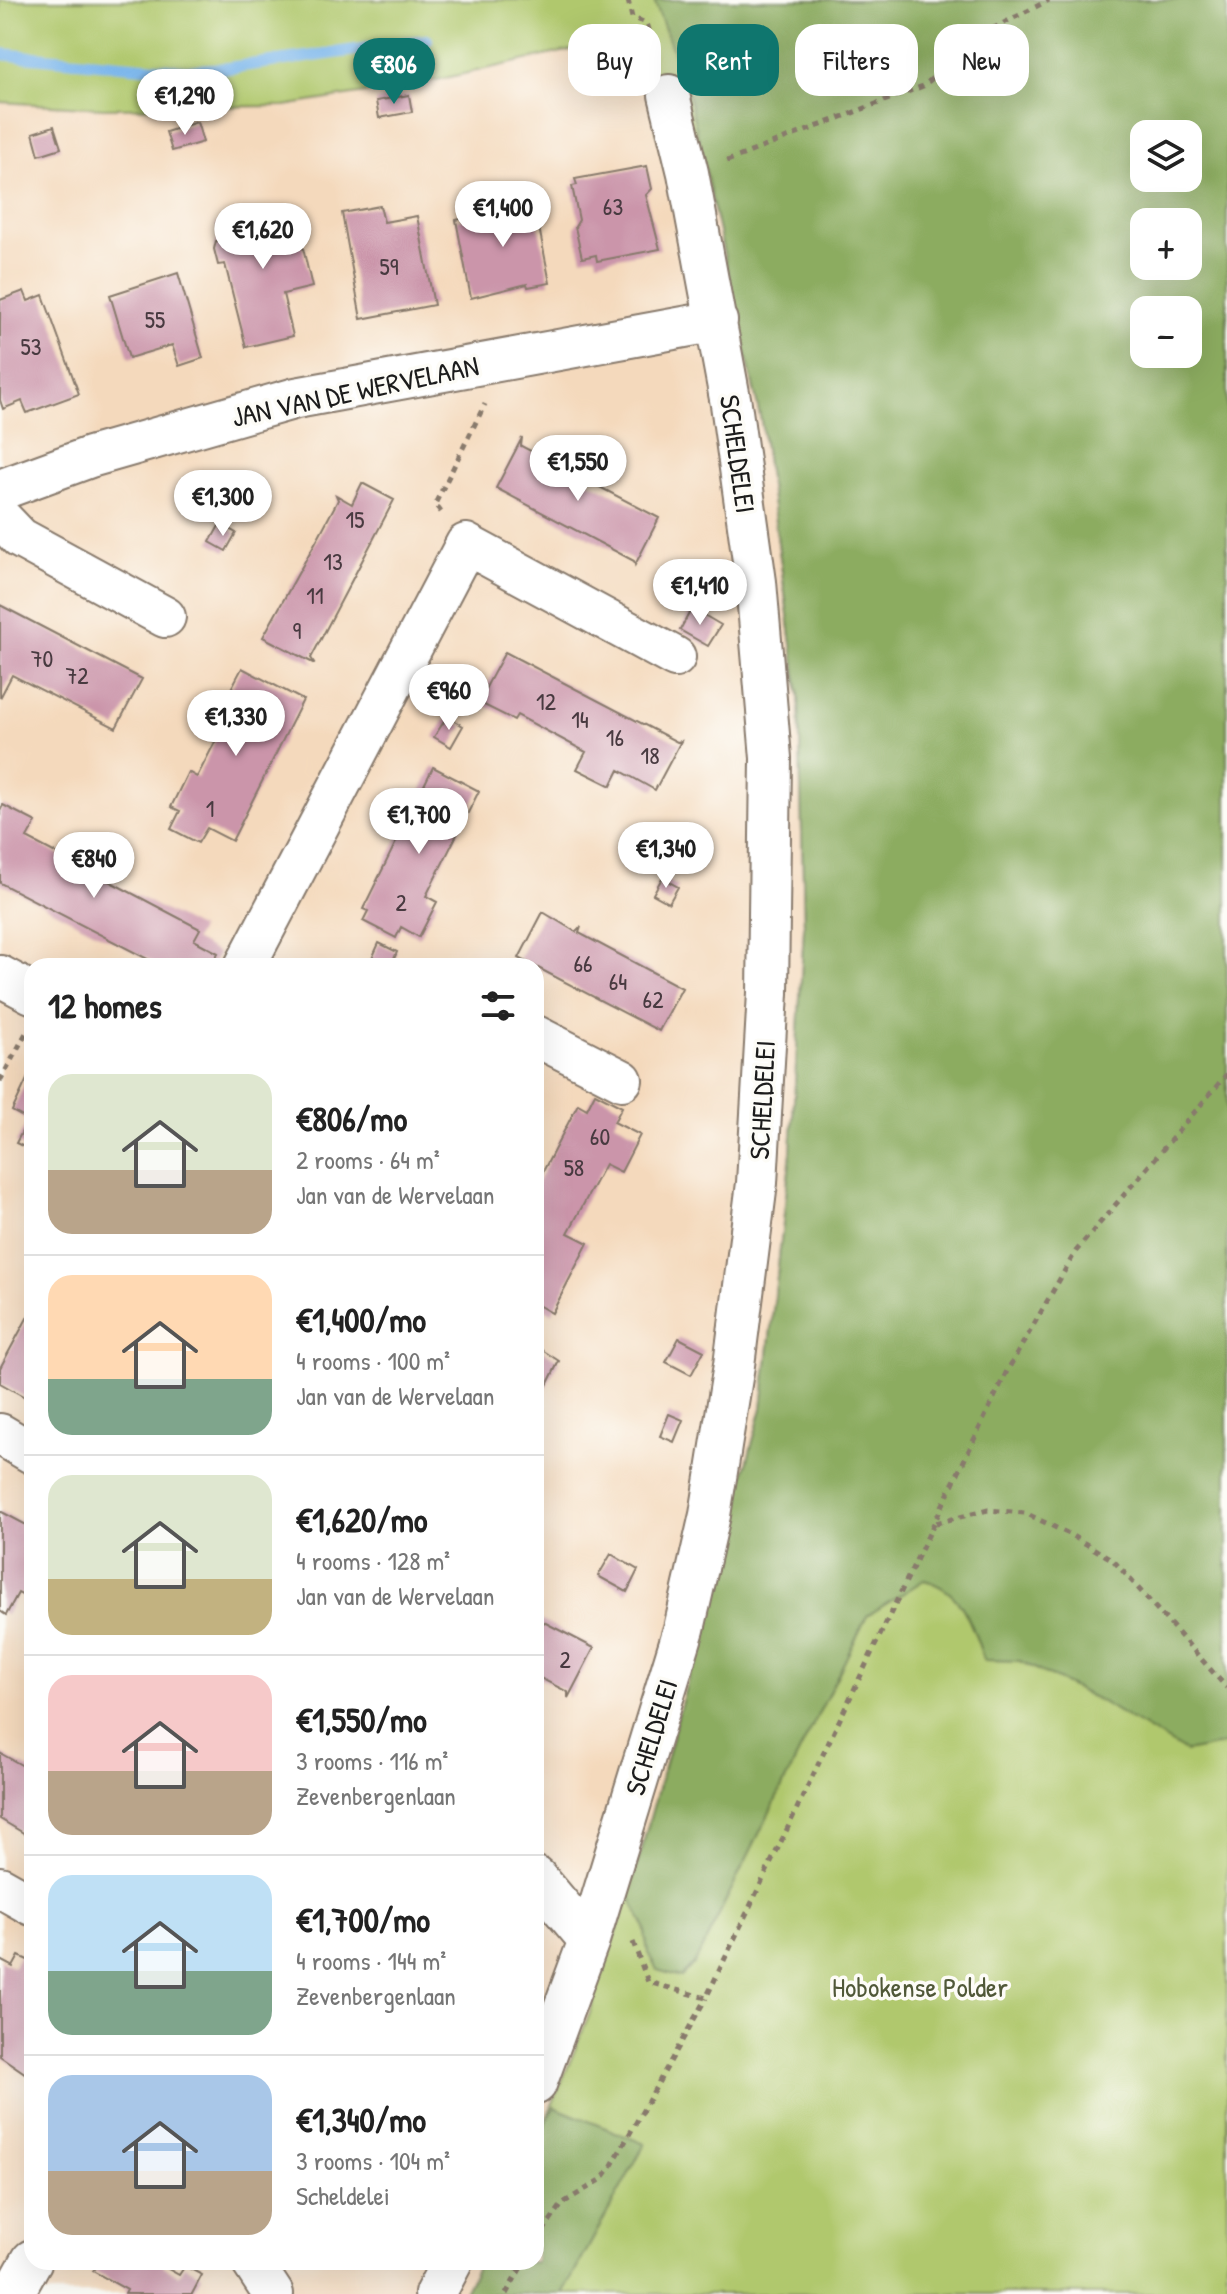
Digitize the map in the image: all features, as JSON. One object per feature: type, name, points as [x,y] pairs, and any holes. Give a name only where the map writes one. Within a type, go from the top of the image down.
[{"type":"street","name":"SCHELDELEI","points":[[544,2062],[589,1940],[684,1629],[710,1515],[734,1365],[757,1183],[768,993],[771,758],[756,582],[717,321],[669,95]]},
{"type":"street","name":"JAN VAN DE WERVELAAN","points":[[0,490],[90,457],[296,398],[717,321]]},
{"type":"street","points":[[0,517],[20,538],[165,617]]},
{"type":"street","points":[[249,958],[466,544],[675,657]]},
{"type":"street","points":[[0,976],[24,989]]},
{"type":"street","points":[[544,1040],[622,1080]]},
{"type":"street","points":[[0,1434],[24,1448]]},
{"type":"street","points":[[0,1887],[24,1900]]},
{"type":"street","points":[[544,1887],[589,1940]]},
{"type":"street","points":[[257,2270],[273,2294]]},
{"type":"street","points":[[435,2294],[448,2270]]},
{"type":"path","points":[[628,0],[632,18],[647,23],[669,95]]},
{"type":"path","points":[[688,173],[923,86],[992,29],[1049,0]]},
{"type":"path","points":[[466,544],[435,504],[508,358]]},
{"type":"path","points":[[0,1081],[24,1036]]},
{"type":"path","points":[[544,2230],[563,2203],[602,2179],[611,2167],[706,1998],[1007,1371],[1076,1251],[1227,1074]]},
{"type":"path","points":[[935,1523],[988,1510],[1025,1513],[1069,1534],[1113,1560],[1227,1688]]},
{"type":"path","points":[[605,1887],[623,1905],[632,1926],[638,1964],[648,1982],[706,1998]]},
{"type":"path","points":[[506,2294],[520,2270]]},
{"type":"green space","name":"Hobokense Polder","points":[[0,0],[1227,0],[1227,2294],[463,2294],[475,2270],[544,2270],[544,2125],[590,2013],[629,1895],[762,1408],[791,1152],[804,928],[799,694],[761,421],[710,192],[673,200],[648,96],[661,96],[661,24],[568,24],[568,51],[414,85],[285,106],[103,108],[0,102]]},
{"type":"green space","name":"Hobokense Polder","points":[[654,0],[1227,0],[1227,1744],[1186,1752],[1096,1699],[1020,1661],[984,1660],[970,1622],[957,1601],[938,1585],[924,1580],[867,1616],[695,1963],[681,1977],[657,1970],[648,1953],[644,1925],[629,1895],[762,1408],[791,1152],[804,928],[799,694],[761,421],[689,96],[779,96],[779,24],[677,24],[677,62]]},
{"type":"green space","points":[[554,2107],[645,2144],[563,2294],[463,2294],[475,2270],[544,2270],[544,2128]]},
{"type":"building","points":[[409,95],[412,112],[379,118],[376,101]]},
{"type":"building","points":[[197,122],[203,142],[172,151],[166,132]]},
{"type":"building","points":[[54,126],[61,148],[39,155],[33,133]]},
{"type":"building","points":[[647,166],[652,189],[646,195],[660,249],[597,261],[596,255],[582,258],[575,227],[579,220],[572,186],[577,185],[575,179]]},
{"type":"building","points":[[533,197],[550,283],[528,287],[527,284],[471,298],[456,220],[507,209],[506,202]]},
{"type":"building","points":[[380,206],[384,222],[417,216],[434,305],[361,319],[342,213]]},
{"type":"building","points":[[288,207],[292,223],[297,222],[312,287],[283,294],[293,336],[246,347],[225,264],[218,265],[214,249],[216,241],[220,241],[216,224]]},
{"type":"building","points":[[178,273],[203,358],[179,366],[172,345],[129,358],[110,295]]},
{"type":"building","points":[[24,291],[28,301],[43,295],[79,394],[27,413],[22,401],[3,409],[0,400],[0,300]]},
{"type":"building","points":[[522,438],[521,446],[659,518],[635,565],[634,561],[496,488]]},
{"type":"building","points":[[362,483],[394,500],[311,658],[315,664],[263,637],[338,500],[336,495],[352,504]]},
{"type":"building","points":[[220,524],[236,533],[226,551],[210,542]]},
{"type":"building","points":[[0,605],[142,679],[116,728],[12,675],[0,698]]},
{"type":"building","points":[[692,608],[721,625],[708,646],[680,630]]},
{"type":"building","points":[[505,652],[677,742],[681,741],[655,790],[619,770],[611,786],[577,769],[586,752],[517,715],[514,720],[478,702]]},
{"type":"building","points":[[242,668],[303,700],[232,841],[207,828],[198,843],[171,829],[180,811],[171,807],[188,772],[197,777],[215,742],[206,736]]},
{"type":"building","points":[[447,717],[463,726],[451,747],[434,737]]},
{"type":"building","points":[[433,767],[479,791],[426,896],[437,902],[419,937],[401,927],[396,938],[363,921],[368,911],[363,909]]},
{"type":"building","points":[[3,805],[36,822],[27,838],[200,929],[194,940],[218,953],[215,958],[145,958],[0,883],[0,811]]},
{"type":"building","points":[[662,878],[678,887],[669,903],[653,894]]},
{"type":"building","points":[[543,912],[576,932],[581,927],[579,933],[682,988],[659,1031],[544,971],[544,958],[519,958]]},
{"type":"building","points":[[379,943],[397,952],[394,958],[372,958]]},
{"type":"building","points":[[24,1086],[24,1118],[12,1111]]},
{"type":"building","points":[[595,1093],[622,1107],[614,1122],[640,1135],[621,1172],[605,1164],[568,1233],[588,1243],[552,1313],[544,1308],[544,1170],[578,1104],[587,1109]]},
{"type":"building","points":[[24,1128],[24,1147],[16,1143]]},
{"type":"building","points":[[24,1324],[24,1396],[0,1383],[0,1368]]},
{"type":"building","points":[[679,1338],[704,1351],[691,1375],[666,1362]]},
{"type":"building","points":[[544,1351],[559,1361],[544,1388]]},
{"type":"building","points":[[669,1414],[683,1420],[674,1442],[660,1436]]},
{"type":"building","points":[[0,1511],[24,1524],[24,1596],[18,1593],[6,1615],[0,1611]]},
{"type":"building","points":[[611,1554],[638,1570],[627,1592],[598,1576]]},
{"type":"building","points":[[544,1622],[594,1648],[568,1698],[568,1692],[544,1680]]},
{"type":"building","points":[[0,1753],[24,1766],[24,1833],[0,1819]]},
{"type":"building","points":[[19,1956],[24,1958],[24,2072],[0,2056],[0,1960],[13,1967]]},
{"type":"building","points":[[170,2270],[179,2275],[182,2270],[193,2270],[202,2275],[192,2294],[125,2294],[127,2290],[93,2271]]},
{"type":"waterway","points":[[0,54],[186,71],[427,40]]}]
